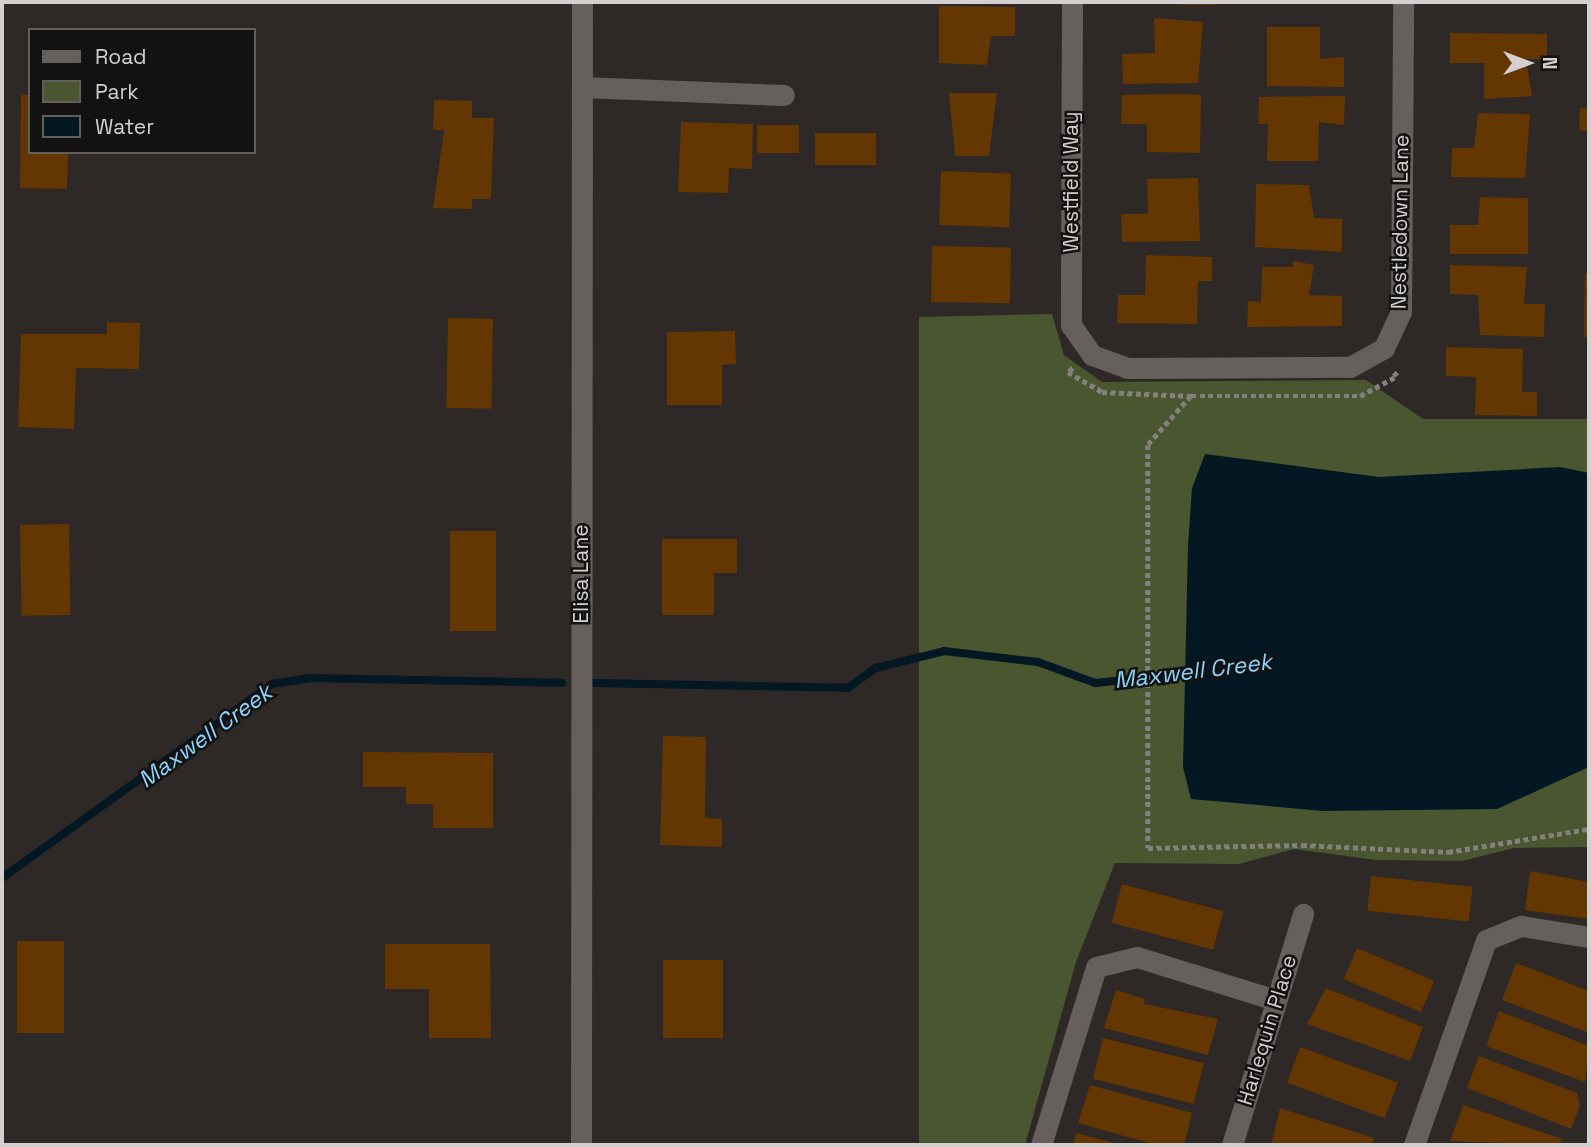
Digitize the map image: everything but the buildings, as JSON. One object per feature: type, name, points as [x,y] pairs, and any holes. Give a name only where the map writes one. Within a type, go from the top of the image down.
[{"type":"street","name":"Elisa Lane","points":[[581,1145],[582,2]]},
{"type":"street","name":"Westfield Way","points":[[1072,2],[1071,325],[1092,355]]},
{"type":"street","name":"Nestledown Lane","points":[[1092,355],[1127,368],[1350,367],[1384,348],[1401,312],[1403,2]]},
{"type":"street","points":[[582,87],[784,95]]},
{"type":"street","name":"Harlequin Place","points":[[1232,1145],[1303,914]]},
{"type":"street","points":[[1414,1145],[1486,940],[1521,926],[1589,937]]},
{"type":"street","points":[[1041,1145],[1096,968],[1137,957],[1276,1000]]},
{"type":"path","points":[[1191,396],[1148,445],[1143,839],[1157,853],[1284,845],[1448,852],[1589,829]]},
{"type":"green space","points":[[1052,314],[1064,355],[1102,382],[1366,380],[1423,419],[1589,419],[1589,847],[1514,848],[1462,861],[1376,860],[1294,849],[1239,864],[1115,863],[1076,962],[1025,1145],[919,1145],[919,317]]},
{"type":"water","points":[[1205,454],[1379,477],[1560,467],[1589,473],[1589,767],[1497,809],[1323,811],[1191,799],[1183,767],[1188,546],[1192,488]]},
{"type":"waterway","name":"Maxwell Creek","points":[[595,683],[848,688],[876,668],[944,651],[1038,662],[1095,683],[1195,673]]},
{"type":"waterway","name":"Maxwell Creek","points":[[2,878],[272,684],[309,678],[562,683]]}]
